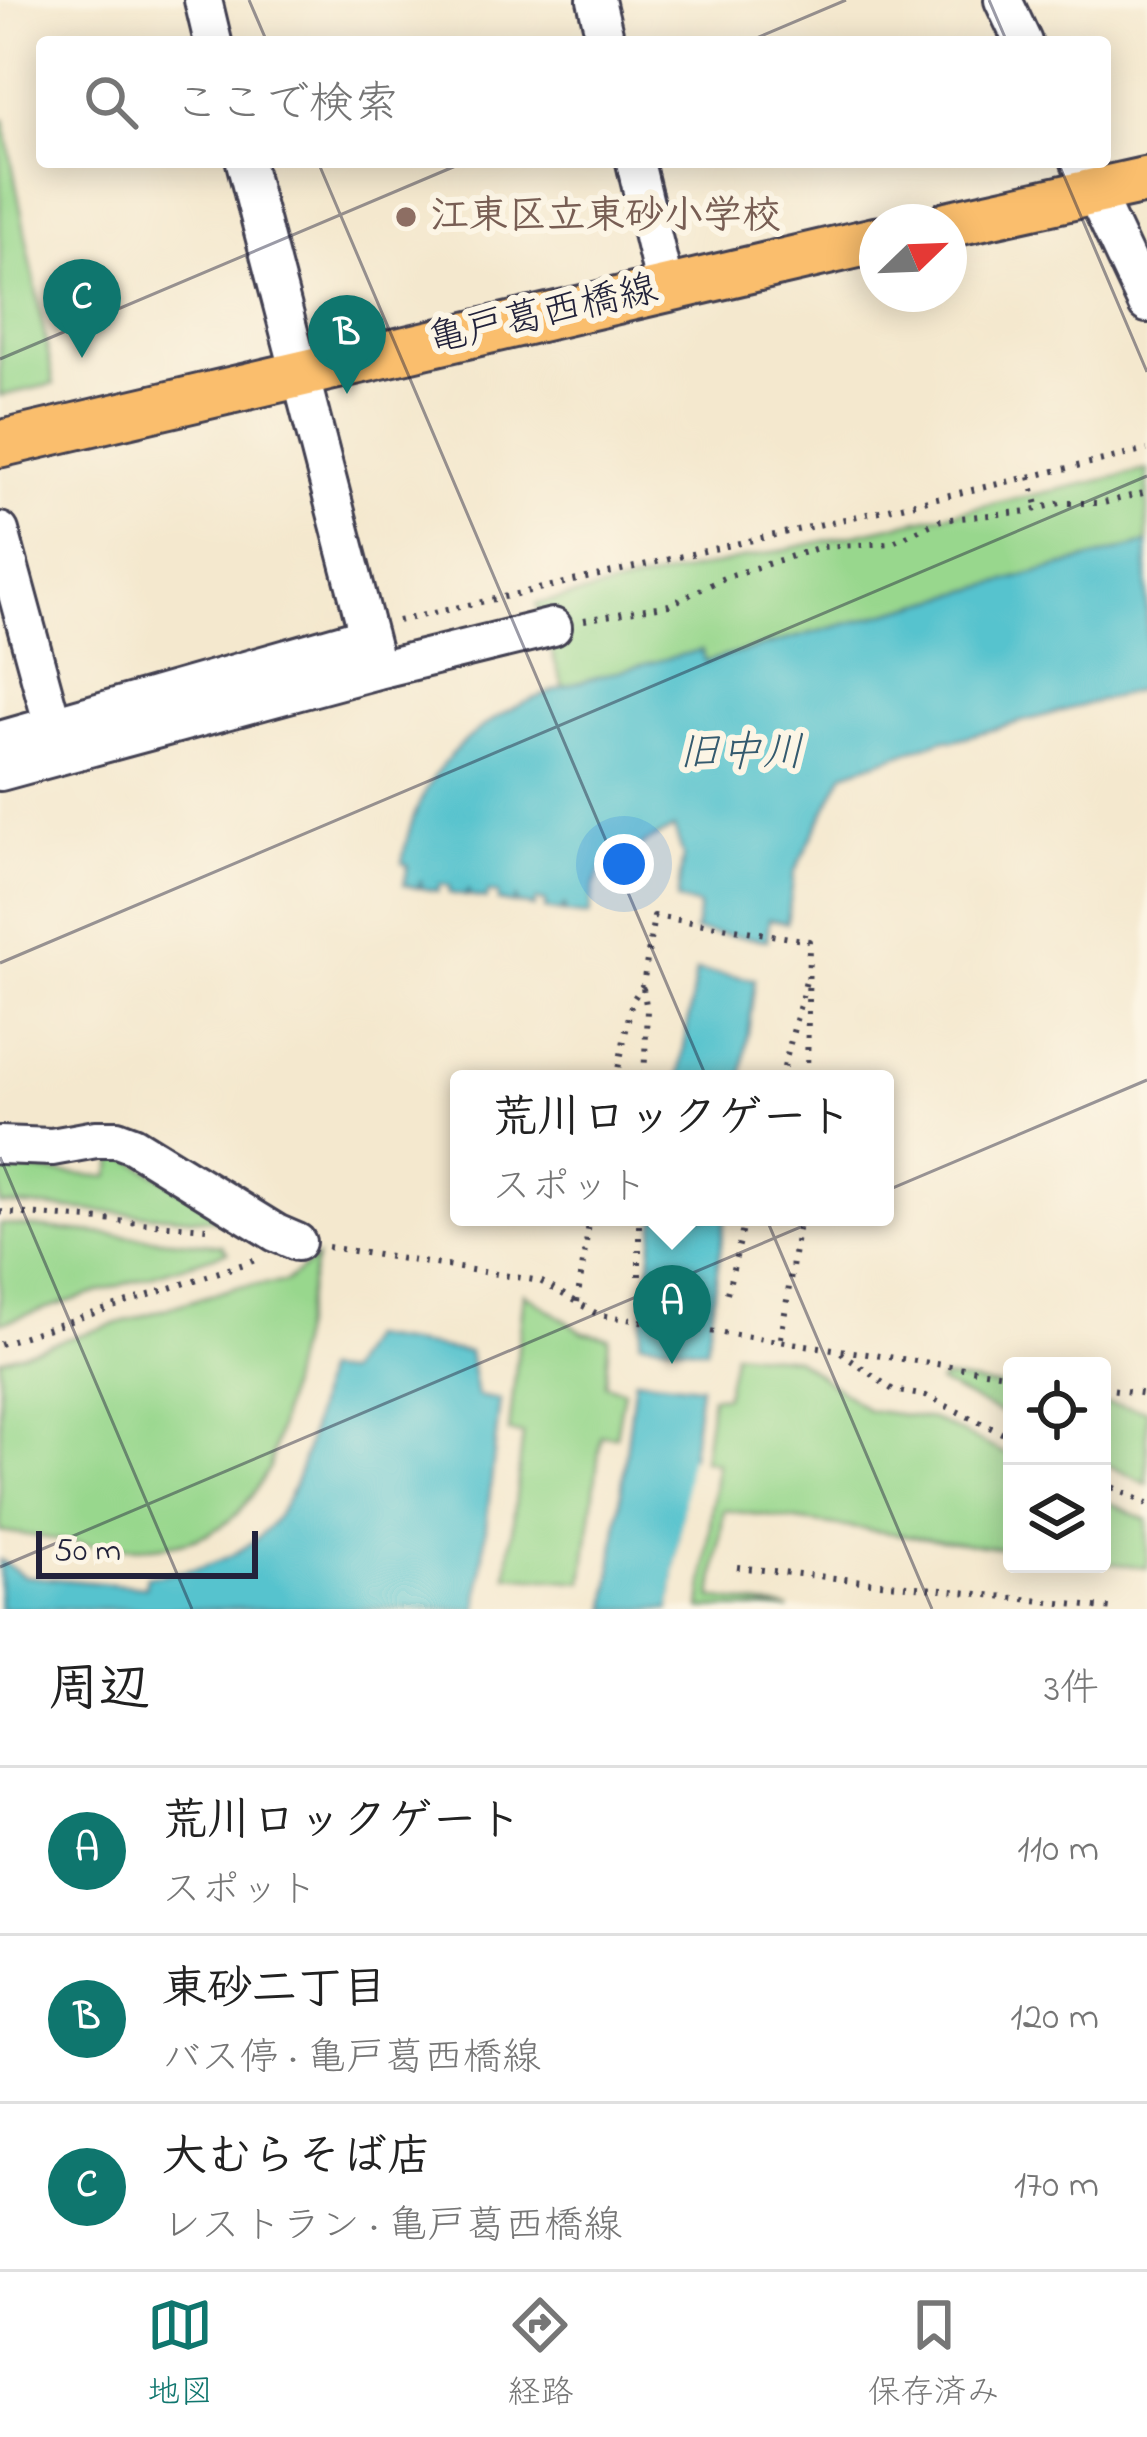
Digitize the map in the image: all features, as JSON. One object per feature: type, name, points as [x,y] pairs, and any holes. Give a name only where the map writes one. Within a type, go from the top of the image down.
[{"type":"main road","points":[[967,218],[1087,177],[1147,180]]},
{"type":"main road","name":"亀戸葛西橋線","points":[[0,444],[859,244]]},
{"type":"street","points":[[203,0],[212,36]]},
{"type":"street","points":[[596,0],[605,36]]},
{"type":"street","points":[[1003,0],[1020,36]]},
{"type":"street","points":[[246,168],[373,653]]},
{"type":"street","points":[[636,168],[665,287]]},
{"type":"street","points":[[1087,177],[1147,304]]},
{"type":"street","points":[[0,531],[58,743]]},
{"type":"street","points":[[0,772],[58,743],[373,653],[553,627]]},
{"type":"street","points":[[0,740],[58,743]]},
{"type":"street","points":[[0,1145],[52,1147],[117,1139],[297,1242]]},
{"type":"path","points":[[373,653],[399,621],[1147,450]]},
{"type":"path","points":[[1030,477],[1039,508]]},
{"type":"path","points":[[553,627],[669,605],[726,577],[821,547],[891,544],[941,520],[1060,503],[1103,503],[1147,492]]},
{"type":"path","points":[[644,1070],[643,985],[654,916],[809,941],[807,1070]]},
{"type":"path","points":[[783,1070],[809,968]]},
{"type":"path","points":[[618,1070],[632,1001],[643,985]]},
{"type":"path","points":[[0,1212],[207,1228]]},
{"type":"path","points":[[577,1302],[589,1226]]},
{"type":"path","points":[[639,1226],[639,1276]]},
{"type":"path","points":[[727,1293],[744,1226]]},
{"type":"path","points":[[781,1340],[799,1226]]},
{"type":"path","points":[[0,1344],[244,1266],[297,1242],[540,1281],[599,1315],[1003,1374]]},
{"type":"path","points":[[838,1351],[893,1390],[926,1396],[1003,1434]]},
{"type":"path","points":[[1111,1389],[1147,1394]]},
{"type":"path","points":[[1111,1486],[1147,1504]]},
{"type":"path","points":[[737,1567],[1113,1609]]},
{"type":"green space","points":[[4,120],[54,384],[0,396],[0,121]]},
{"type":"green space","points":[[1147,470],[1147,543],[705,662],[702,650],[564,689],[536,604]]},
{"type":"green space","points":[[115,1157],[129,1159],[210,1205],[219,1220],[0,1204],[0,1168],[109,1177]]},
{"type":"green space","points":[[0,1224],[222,1245],[227,1252],[0,1323]]},
{"type":"green space","points":[[316,1258],[270,1467],[230,1520],[205,1535],[148,1547],[0,1531],[0,1359],[237,1287],[285,1282]]},
{"type":"green space","points":[[524,1293],[583,1332],[609,1337],[605,1384],[624,1390],[616,1436],[601,1435],[583,1582],[507,1576],[523,1434],[509,1432]]},
{"type":"green space","points":[[734,1352],[795,1358],[868,1410],[932,1419],[1003,1453],[1003,1549],[724,1510],[712,1598],[790,1609],[701,1608],[717,1463],[703,1460],[712,1396],[725,1396]]},
{"type":"green space","points":[[943,1378],[1003,1387],[1003,1415],[939,1383]]},
{"type":"green space","points":[[1111,1404],[1147,1410],[1147,1484],[1111,1466]]},
{"type":"green space","points":[[1111,1503],[1147,1520],[1147,1568],[1111,1563]]},
{"type":"water","name":"旧中川","points":[[1147,543],[1147,688],[945,739],[844,773],[794,873],[787,923],[769,919],[767,940],[695,931],[699,906],[677,900],[683,856],[674,828],[603,866],[589,916],[565,913],[564,904],[562,912],[545,909],[546,902],[536,900],[534,907],[517,904],[516,897],[514,904],[498,901],[498,894],[488,892],[486,899],[469,896],[468,889],[466,896],[449,893],[450,886],[440,884],[438,891],[421,888],[421,880],[418,888],[404,885],[408,865],[402,863],[417,809],[441,767],[473,735],[511,710],[601,676],[701,650],[705,662]]},
{"type":"water","points":[[696,971],[755,979],[743,1070],[680,1070]]},
{"type":"water","points":[[655,1226],[724,1226],[706,1349],[640,1341]]},
{"type":"water","points":[[367,1337],[469,1352],[477,1396],[500,1400],[477,1609],[0,1609],[0,1560],[24,1576],[145,1587],[147,1576],[194,1569],[230,1556],[258,1537],[279,1513],[294,1484],[323,1371],[346,1373]]},
{"type":"water","points":[[635,1379],[700,1386],[671,1609],[607,1609]]},
{"type":"pier","points":[[689,1457],[695,1459],[677,1609],[671,1609]]},
{"type":"place","name":"江東区立東砂小学校","points":[[406,217]]},
{"type":"place","name":"大むらそば店","points":[[82,358]]},
{"type":"place","name":"東砂二丁目","points":[[347,394]]},
{"type":"place","name":"荒川ロックゲート","points":[[672,1364]]}]
